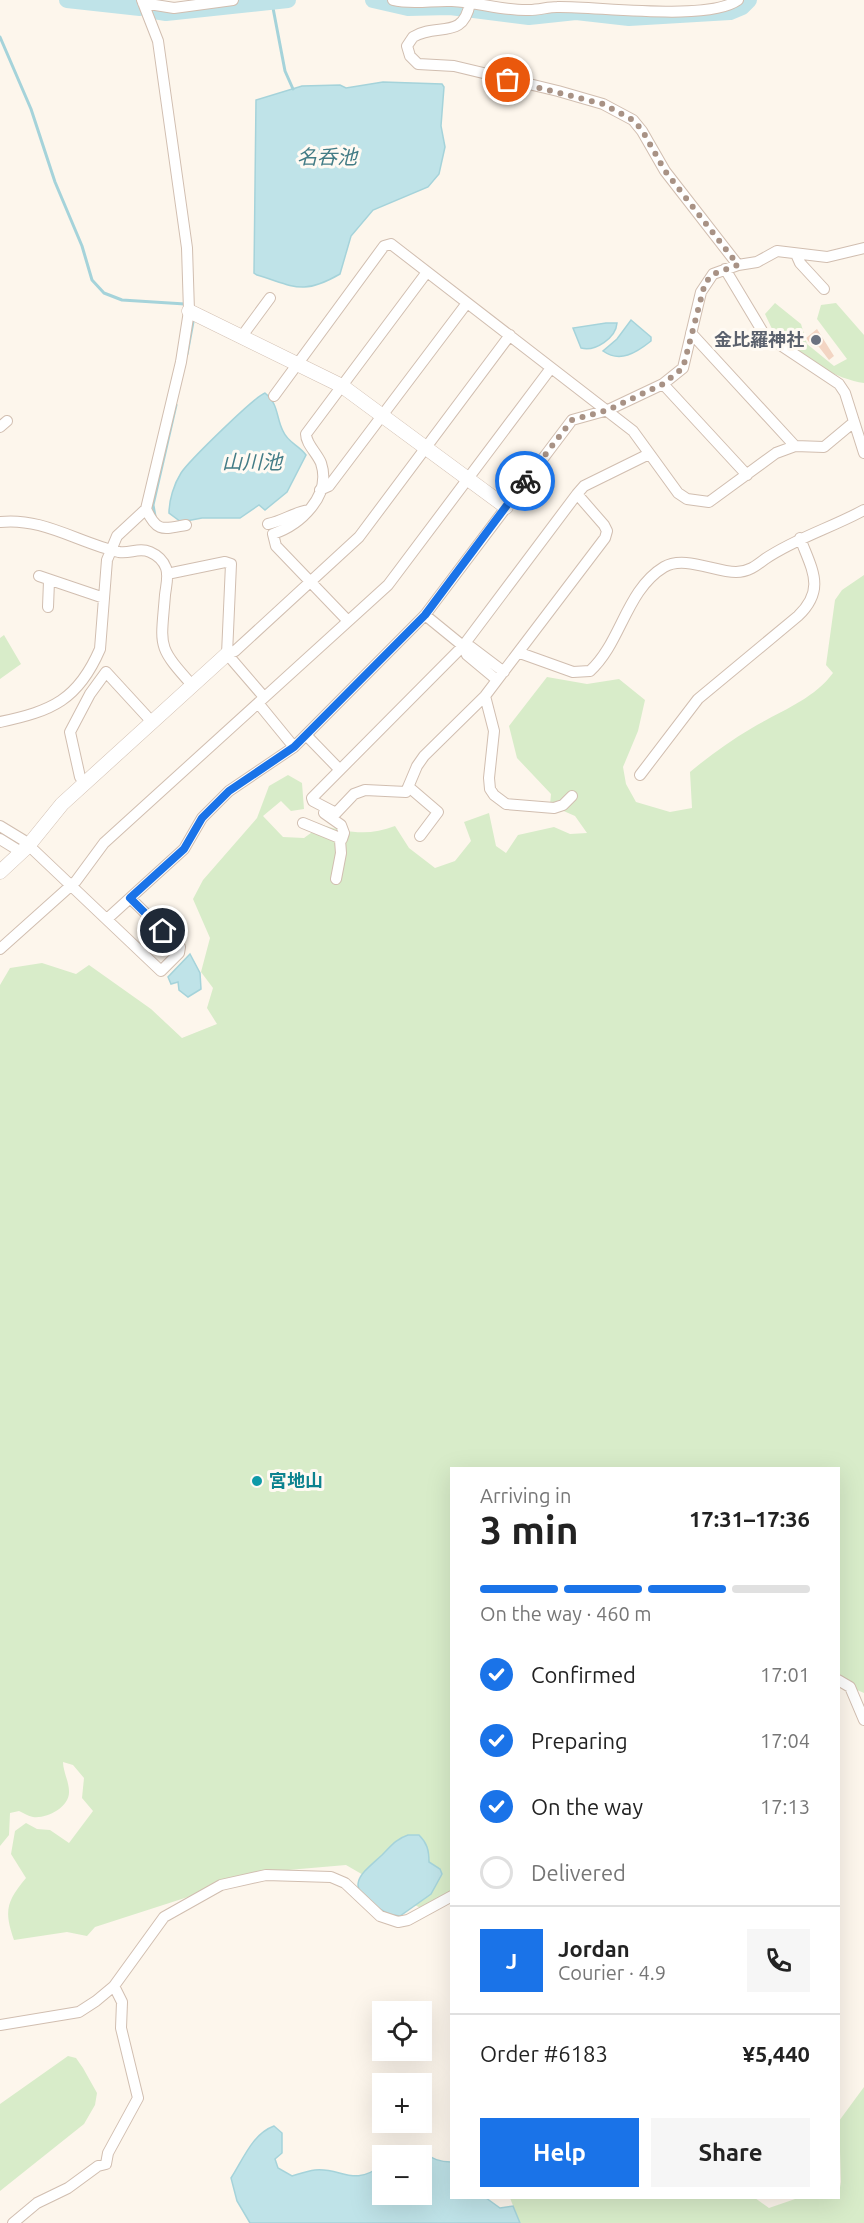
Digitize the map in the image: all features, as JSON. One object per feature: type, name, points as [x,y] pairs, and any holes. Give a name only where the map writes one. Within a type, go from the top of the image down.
[{"type":"street","points":[[142,1],[174,8],[233,0]]},
{"type":"street","points":[[393,0],[412,3],[468,2],[529,10],[556,7],[625,12],[731,5],[738,0]]},
{"type":"street","points":[[0,722],[64,701],[74,691],[100,649],[105,569],[117,536],[146,509],[181,362],[189,310],[187,248],[159,41],[142,1]]},
{"type":"street","points":[[468,2],[467,17],[457,26],[413,37],[407,46],[410,56],[418,64],[454,66],[558,91],[603,104],[633,120],[642,130],[665,171],[738,265]]},
{"type":"street","points":[[274,396],[384,246],[391,244],[633,431],[678,493],[698,502],[709,502],[719,497],[776,453],[795,446],[824,447],[854,422]]},
{"type":"street","points":[[107,919],[184,849],[202,818],[229,791],[294,747],[425,615],[572,420],[608,410],[663,384],[683,368],[705,283],[713,274],[738,265],[757,262],[777,251],[826,257],[864,248]]},
{"type":"street","points":[[796,254],[800,263],[824,289]]},
{"type":"street","points":[[725,269],[764,334],[839,384],[845,393],[864,453]]},
{"type":"street","points":[[348,621],[276,546],[273,534],[297,523],[310,510],[320,490],[322,466],[306,440],[306,434],[427,272]]},
{"type":"street","points":[[242,336],[270,298]]},
{"type":"street","points":[[320,490],[329,486],[467,303]]},
{"type":"street","points":[[189,310],[342,386],[506,507]]},
{"type":"street","points":[[691,333],[795,446]]},
{"type":"street","points":[[0,872],[25,849],[62,804],[84,783],[227,654],[235,651],[359,537],[510,335]]},
{"type":"street","points":[[0,949],[70,886],[104,843],[396,575],[551,368]]},
{"type":"street","points":[[663,384],[747,475]]},
{"type":"street","points":[[336,879],[341,853],[340,840],[344,837],[341,825],[310,806],[314,801],[312,798],[463,646],[584,486],[649,454]]},
{"type":"street","points":[[314,801],[336,813],[354,794],[365,790],[400,794],[410,788],[417,766],[424,756],[485,696],[605,538],[607,531],[604,525],[577,494]]},
{"type":"street","points":[[146,509],[156,526],[161,529],[186,525]]},
{"type":"street","points":[[268,524],[282,522],[300,511],[310,510]]},
{"type":"street","points":[[520,652],[573,672],[590,671],[602,658],[637,596],[666,565],[680,563],[730,572],[747,571],[800,538],[864,510]]},
{"type":"street","points":[[0,522],[11,521],[39,525],[121,552],[139,549],[148,551],[162,561],[167,574],[161,642],[171,662],[192,685]]},
{"type":"street","points":[[640,775],[703,694],[798,616],[812,600],[816,585],[800,538]]},
{"type":"street","points":[[167,574],[225,562],[231,564],[227,654],[294,747]]},
{"type":"street","points":[[48,607],[44,579],[104,598]]},
{"type":"street","points":[[425,615],[463,646],[466,655],[500,676]]},
{"type":"street","points":[[84,783],[80,777],[70,732],[90,694],[106,672],[152,722]]},
{"type":"street","points":[[485,696],[494,731],[489,778],[490,789],[494,795],[506,804],[554,808],[563,805],[572,796]]},
{"type":"street","points":[[306,735],[340,770]]},
{"type":"street","points":[[410,788],[438,812],[420,836]]},
{"type":"street","points":[[303,823],[340,840]]},
{"type":"street","points":[[0,826],[107,919],[161,971],[179,953],[180,947],[130,898]]},
{"type":"street","points":[[0,839],[25,849]]},
{"type":"street","points":[[840,1681],[850,1687],[864,1720]]},
{"type":"street","points":[[0,2025],[79,2013],[114,1986],[164,1917],[207,1892],[238,1881],[266,1875],[331,1877],[345,1883],[380,1916],[399,1922],[408,1920],[450,1897]]},
{"type":"street","points":[[13,2223],[37,2202],[68,2188],[98,2166],[106,2164],[108,2153],[138,2097],[121,2028],[122,2002],[114,1986]]},
{"type":"green space","points":[[775,303],[801,324],[807,344],[834,366],[847,359],[817,319],[821,305],[836,303],[864,335],[864,383],[819,367],[779,339],[765,314]]},
{"type":"green space","points":[[864,575],[864,1693],[850,1687],[840,1687],[840,1467],[450,1467],[450,1895],[422,1909],[346,1865],[265,1872],[95,1927],[87,1936],[67,1932],[14,1940],[9,1921],[9,1907],[14,1894],[26,1878],[11,1854],[15,1831],[26,1823],[37,1829],[50,1830],[69,1843],[93,1811],[82,1798],[84,1778],[73,1765],[63,1762],[69,1791],[66,1802],[57,1811],[45,1816],[33,1817],[19,1811],[10,1813],[9,1835],[0,1846],[0,985],[10,968],[42,963],[76,974],[89,965],[151,1009],[182,1038],[217,1024],[207,1008],[213,988],[201,972],[210,938],[193,899],[203,880],[257,818],[269,786],[288,775],[302,783],[304,809],[291,811],[281,801],[263,816],[283,837],[304,838],[322,825],[359,832],[377,831],[395,826],[409,848],[435,868],[455,861],[471,841],[464,822],[489,813],[496,846],[506,853],[518,835],[554,827],[570,834],[587,833],[575,816],[550,805],[551,794],[517,758],[509,726],[547,677],[587,684],[619,679],[645,700],[638,731],[623,767],[626,784],[636,802],[670,812],[692,808],[690,772],[736,738],[806,698],[833,673],[826,665],[835,600],[842,590]]},
{"type":"green space","points":[[4,635],[21,664],[0,679],[0,638]]},
{"type":"green space","points":[[68,2056],[76,2058],[97,2093],[95,2105],[84,2124],[0,2191],[0,2104]]},
{"type":"green space","points":[[864,2087],[864,2223],[520,2223],[510,2199],[756,2199],[769,2208],[795,2199],[840,2199],[840,2120]]},
{"type":"water","name":"名呑池","points":[[383,82],[442,84],[444,87],[441,126],[445,147],[439,174],[428,187],[373,210],[351,236],[340,274],[307,287],[298,287],[257,275],[254,273],[256,100],[302,86],[340,85],[346,88]]},
{"type":"water","points":[[631,320],[651,337],[651,341],[628,355],[609,355],[603,351],[617,339]]},
{"type":"water","points":[[617,323],[609,339],[592,348],[581,348],[573,328]]},
{"type":"water","name":"山川池","points":[[265,393],[275,406],[285,435],[306,455],[287,492],[265,510],[259,505],[240,518],[202,518],[181,522],[169,513],[172,492],[181,473],[222,430]]},
{"type":"water","points":[[190,954],[200,973],[201,989],[188,997],[179,990],[178,982],[171,984],[168,977]]},
{"type":"water","points":[[408,1835],[419,1835],[422,1838],[427,1847],[429,1862],[440,1869],[442,1874],[431,1894],[400,1916],[396,1916],[364,1898],[358,1885],[360,1878],[369,1867],[394,1843]]},
{"type":"water","points":[[274,2126],[282,2133],[282,2153],[275,2159],[278,2168],[292,2176],[312,2170],[355,2176],[372,2172],[372,2205],[432,2205],[432,2158],[450,2162],[450,2199],[487,2199],[500,2208],[513,2206],[520,2223],[250,2223],[237,2201],[231,2178],[260,2135]]},
{"type":"building","name":"金比羅神社","points":[[817,329],[834,356],[829,360],[819,347],[812,346],[806,338]]},
{"type":"waterway","points":[[67,0],[140,8]]},
{"type":"waterway","points":[[154,11],[166,13],[288,0]]},
{"type":"waterway","points":[[373,0],[408,8],[450,7],[529,17],[576,12],[629,18],[730,12],[742,7],[749,0]]},
{"type":"waterway","points":[[266,2],[273,8],[285,71],[293,89]]},
{"type":"waterway","points":[[0,37],[31,109],[55,182],[82,246],[92,280],[104,293],[122,300],[185,304]]},
{"type":"waterway","points":[[187,354],[193,322]]},
{"type":"waterway","points":[[155,516],[153,505],[176,405]]},
{"type":"way so far","points":[[508,80],[603,104],[633,120],[642,130],[665,171],[738,265],[713,274],[705,283],[683,368],[663,384],[608,410],[572,420],[525,481]]},
{"type":"place","name":"金比羅神社","points":[[816,340]]},
{"type":"place","name":"宮地山","points":[[257,1481]]},
{"type":"route","points":[[163,931],[130,898],[184,849],[192,839],[202,818],[229,791],[294,747],[425,615],[525,481]]}]
